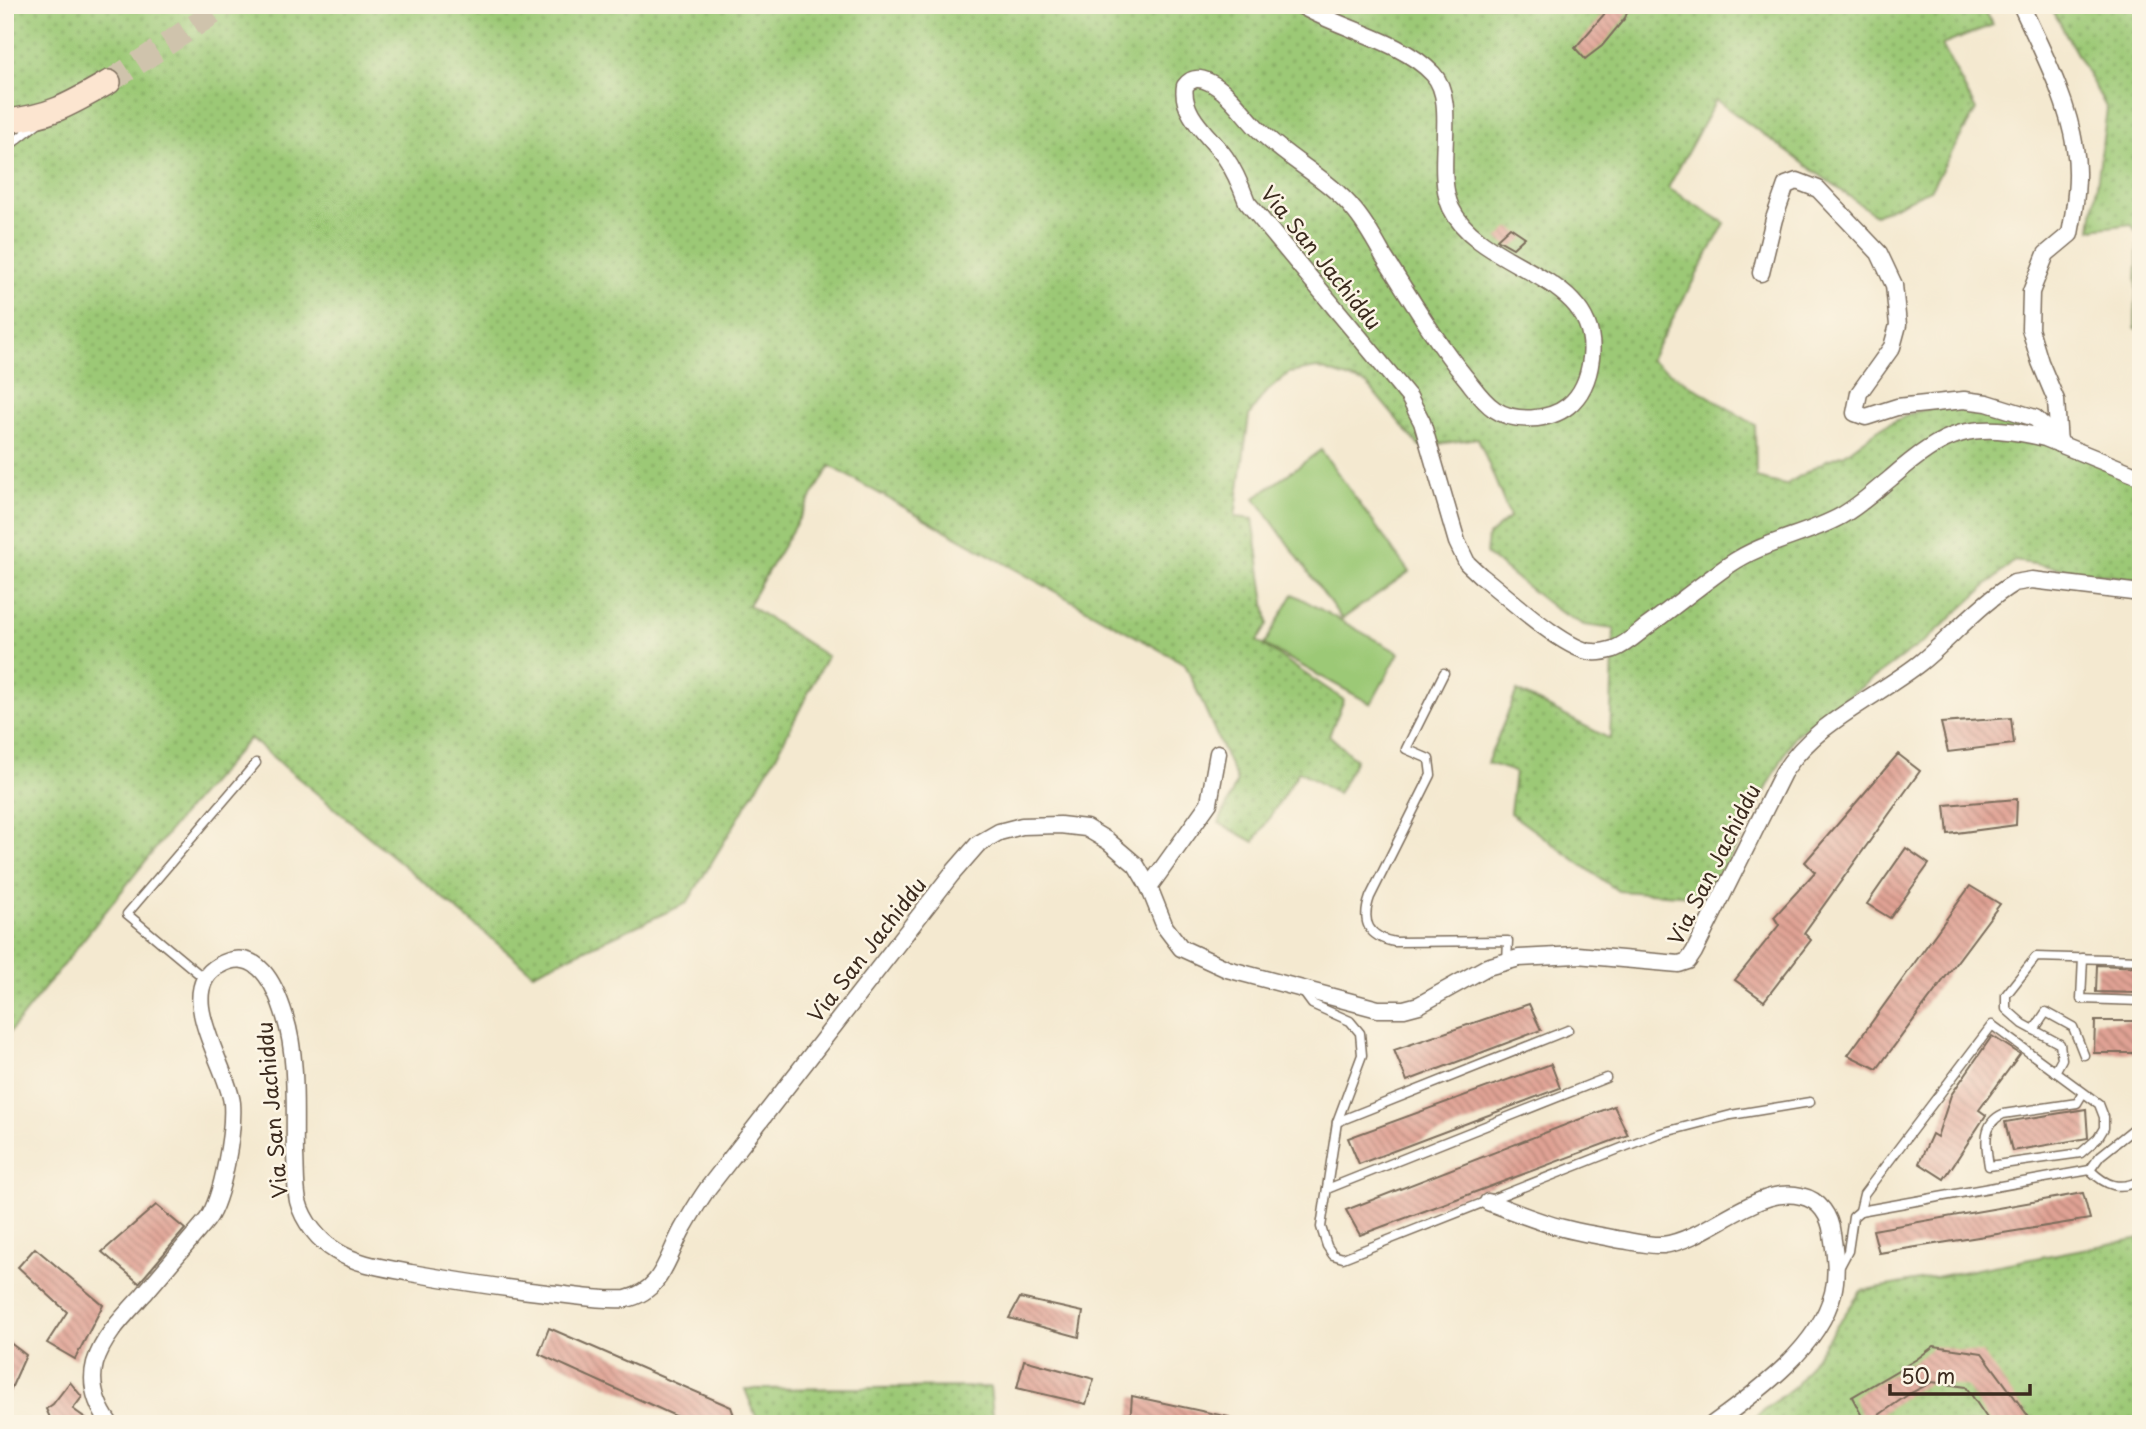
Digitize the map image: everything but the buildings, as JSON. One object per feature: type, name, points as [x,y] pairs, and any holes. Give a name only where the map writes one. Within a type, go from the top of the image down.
[{"type":"main road","points":[[5,121],[49,114],[109,82]]},
{"type":"street","name":"Via San Jachiddu","points":[[1300,5],[1405,54],[1423,64],[1435,76],[1445,98],[1443,172],[1446,195],[1452,211],[1477,238],[1570,297],[1582,312],[1591,332],[1592,349],[1587,381],[1567,407],[1541,417],[1507,416],[1495,410],[1438,341],[1353,209],[1261,132],[1216,86],[1206,80],[1189,80],[1185,86],[1185,102],[1199,126],[1226,158],[1247,202],[1409,397],[1422,422],[1457,542],[1467,563],[1570,645],[1592,652],[1616,649],[1742,557],[1810,531],[1854,508],[1918,454],[1944,438],[1975,429],[1990,428],[2028,434],[2059,442],[2141,477]]},
{"type":"street","points":[[2021,5],[2067,111],[2076,150],[2076,204],[2070,234],[2046,254],[2031,292],[2031,329],[2040,362],[2056,400],[2059,442]]},
{"type":"street","points":[[1761,273],[1774,219],[1786,185],[1797,181],[1818,189],[1879,253],[1894,285],[1898,325],[1892,347],[1859,393],[1855,413],[1866,416],[1897,407],[1964,400],[1987,403],[2035,418],[2059,442]]},
{"type":"street","name":"Via San Jachiddu","points":[[110,1424],[99,1405],[93,1385],[100,1350],[114,1329],[214,1211],[222,1188],[232,1104],[228,1083],[202,1015],[200,1002],[205,979],[216,967],[233,961],[243,961],[257,966],[275,986],[287,1023],[290,1044],[298,1200],[309,1225],[327,1245],[350,1258],[380,1267],[490,1286],[626,1299],[647,1291],[660,1277],[681,1231],[708,1188],[951,875],[985,838],[1022,826],[1060,825],[1086,828],[1098,833],[1126,856],[1143,875],[1164,927],[1181,948],[1227,969],[1378,1009],[1404,1009],[1419,1005],[1487,967],[1538,956],[1577,955],[1668,964],[1688,961],[1783,772],[1797,752],[1820,731],[1920,663],[2014,583],[2032,580],[2141,593]]},
{"type":"street","points":[[1149,887],[1209,803],[1218,753]]},
{"type":"street","points":[[1488,1202],[1564,1228],[1663,1245],[1712,1228],[1764,1200],[1789,1194],[1812,1199],[1822,1208],[1827,1216],[1835,1254],[1836,1275],[1827,1310],[1819,1325],[1782,1369],[1713,1424]]},
{"type":"lane","points":[[5,149],[49,114]]},
{"type":"lane","points":[[1444,673],[1406,749],[1429,760],[1431,775],[1370,897],[1366,920],[1372,932],[1381,939],[1395,942],[1508,942],[1507,961]]},
{"type":"lane","points":[[205,979],[127,914],[256,763]]},
{"type":"lane","points":[[2055,1072],[2062,1059],[2060,1044],[2023,1024],[2006,1009],[2006,995],[2036,957],[2141,960]]},
{"type":"lane","points":[[2083,958],[2081,999],[2141,1001]]},
{"type":"lane","points":[[1301,989],[1312,1004],[1350,1021],[1360,1033],[1362,1055],[1337,1122],[1321,1227],[1323,1237],[1333,1255],[1343,1258],[1657,1134],[1731,1115],[1810,1102]]},
{"type":"lane","points":[[2034,1030],[2046,1012],[2073,1027],[2084,1055]]},
{"type":"lane","points":[[1860,1211],[1864,1194],[1992,1025],[2099,1104],[2104,1117],[2104,1128],[2098,1138],[2081,1153],[1989,1166],[1985,1135],[1994,1118],[2003,1114],[2077,1103],[2083,1093]]},
{"type":"lane","points":[[1337,1122],[1568,1030]]},
{"type":"lane","points":[[1327,1189],[1606,1078]]},
{"type":"lane","points":[[1836,1275],[1848,1251],[1853,1217],[1860,1211],[2091,1170],[2100,1156],[2141,1123]]},
{"type":"lane","points":[[2091,1170],[2099,1179],[2117,1187],[2132,1185],[2141,1180]]},
{"type":"green space","points":[[5,5],[1980,5],[1993,25],[1942,45],[1976,110],[1930,190],[1875,215],[1716,100],[1668,188],[1725,223],[1650,360],[1755,425],[1756,478],[1785,485],[1827,460],[1845,454],[1880,428],[1912,413],[1936,407],[1973,411],[2038,426],[2141,479],[2141,580],[2014,561],[1930,637],[1794,736],[1710,897],[1618,891],[1510,813],[1515,772],[1487,763],[1517,691],[1610,739],[1614,629],[1584,625],[1555,609],[1486,554],[1488,536],[1510,517],[1478,438],[1420,447],[1367,384],[1317,368],[1289,373],[1264,394],[1249,416],[1235,517],[1253,519],[1268,624],[1257,641],[1344,700],[1329,735],[1356,760],[1338,794],[1299,771],[1254,842],[1219,823],[1237,781],[1185,664],[830,466],[748,605],[827,656],[776,756],[687,903],[533,973],[250,738],[183,814],[5,1038]]},
{"type":"green space","points":[[2050,5],[2141,5],[2141,332],[2135,327],[2138,234],[2131,224],[2091,229],[2107,109]]},
{"type":"green space","points":[[1321,450],[1409,572],[1342,619],[1255,498]]},
{"type":"green space","points":[[1293,594],[1399,653],[1371,704],[1264,645]]},
{"type":"green space","points":[[2141,1238],[2141,1424],[1746,1424],[1795,1386],[1861,1291]]},
{"type":"green space","points":[[990,1387],[994,1424],[759,1424],[745,1389]]},
{"type":"tunnel","points":[[109,82],[226,5]]}]
